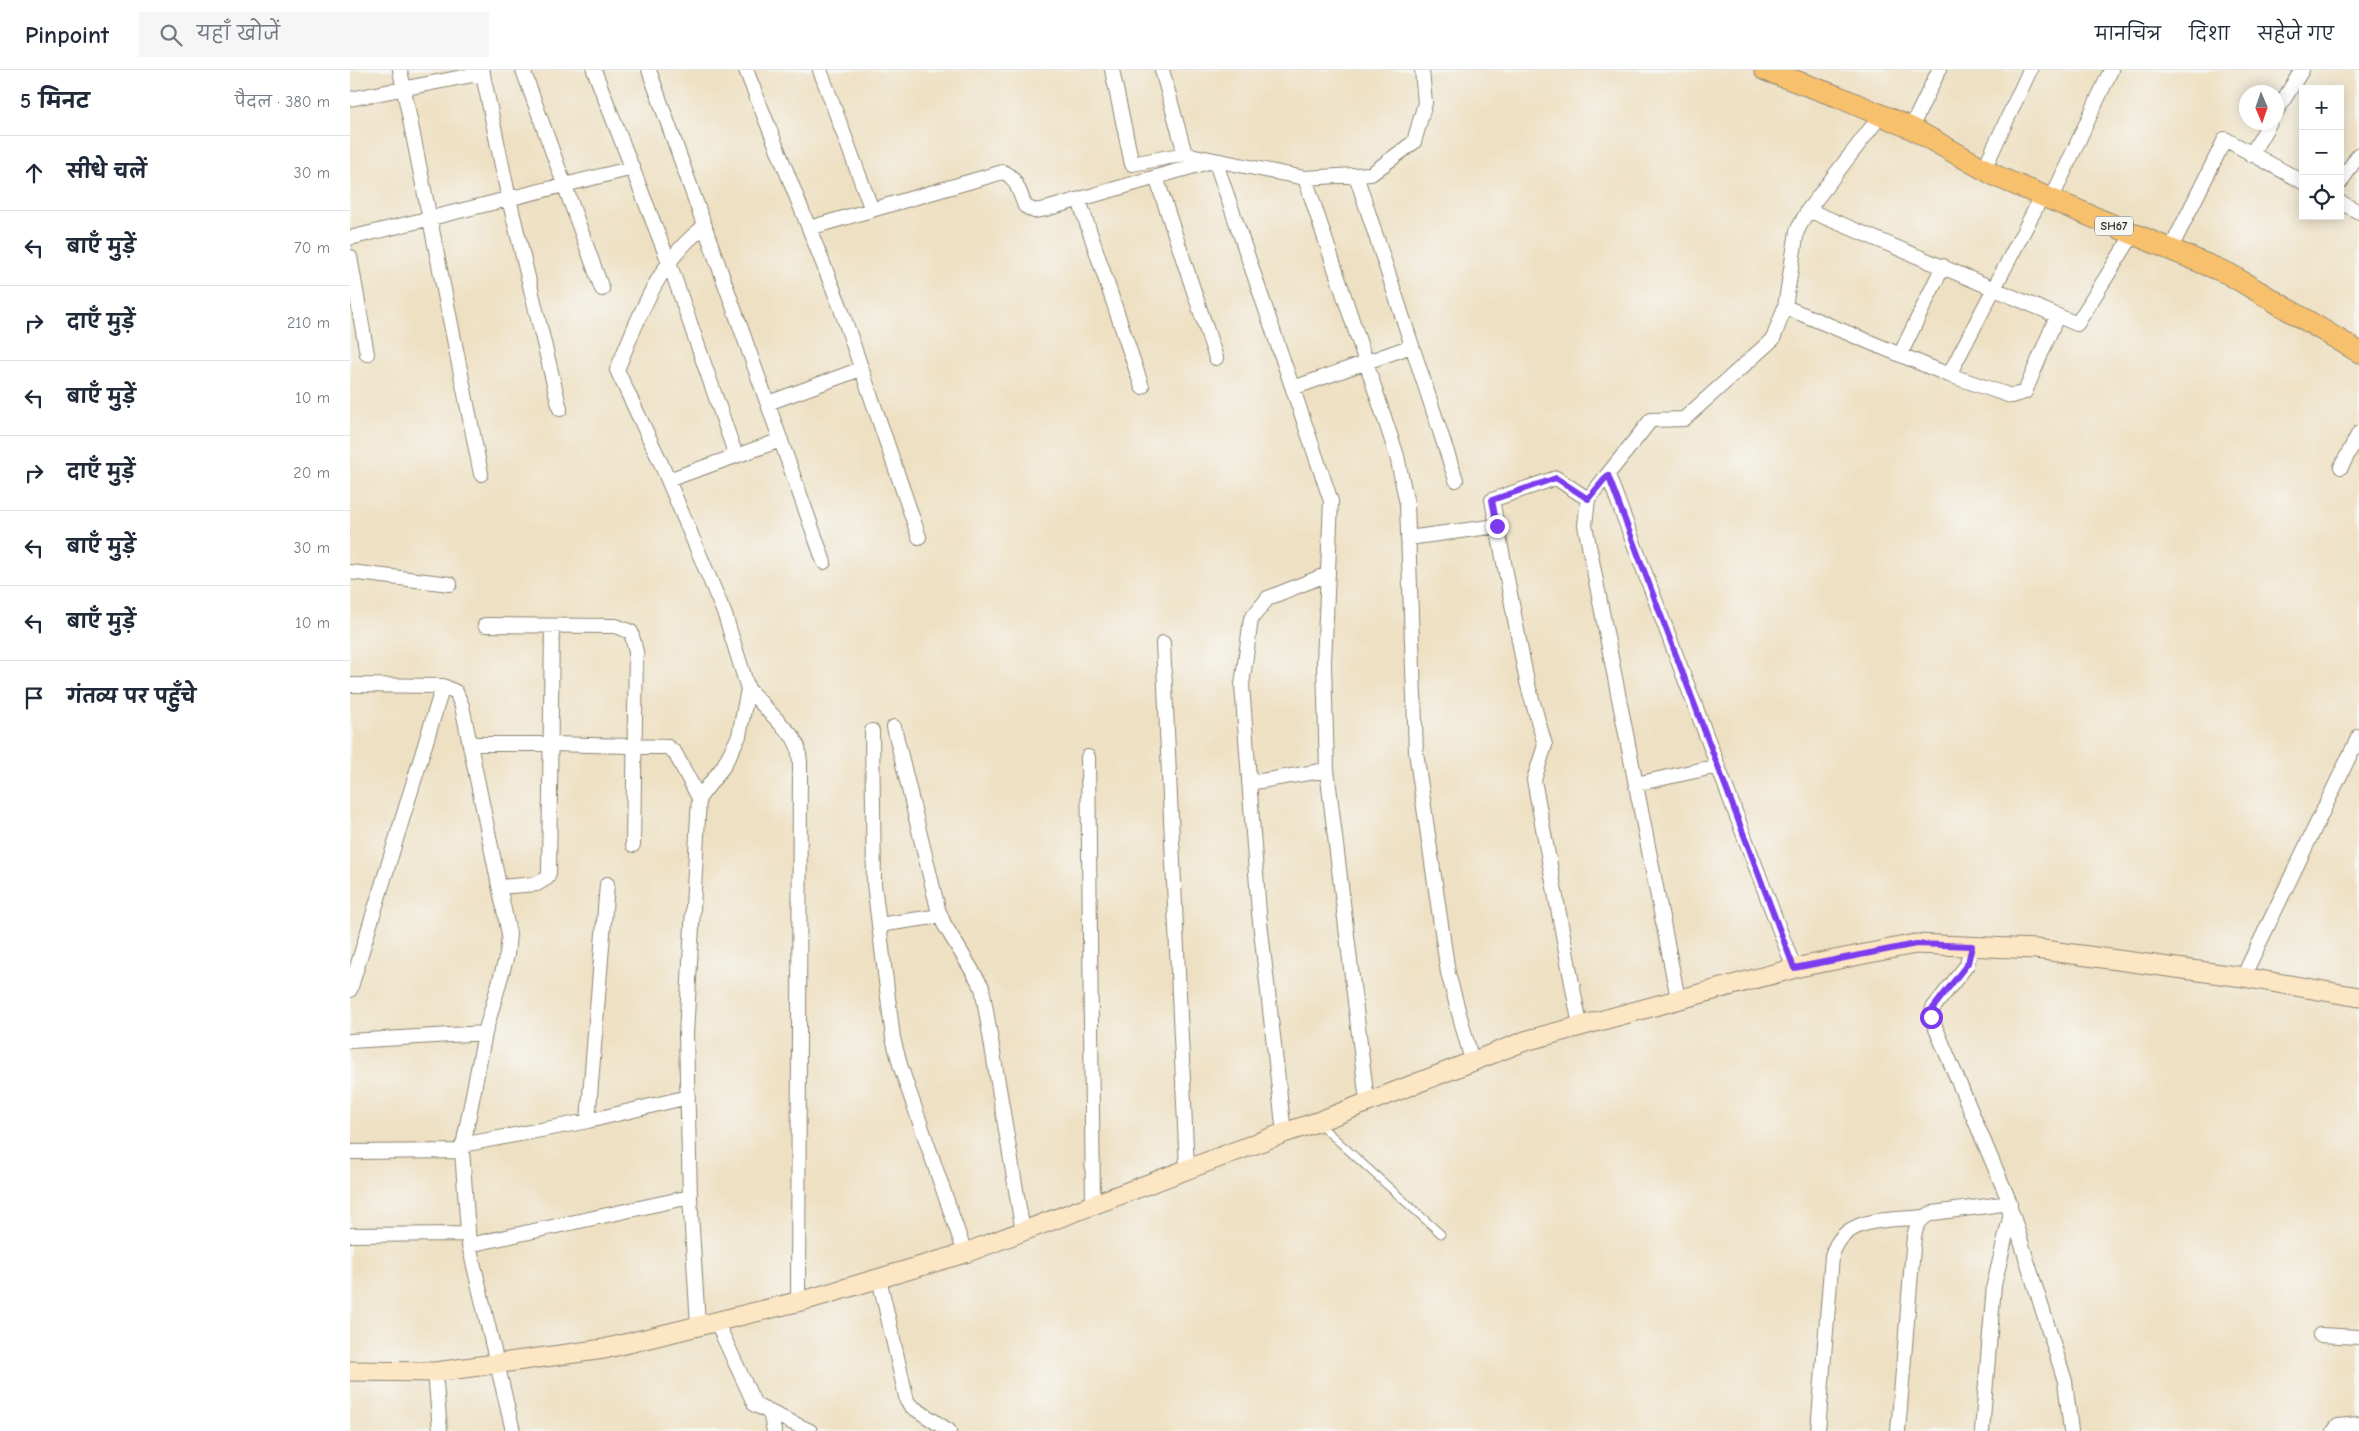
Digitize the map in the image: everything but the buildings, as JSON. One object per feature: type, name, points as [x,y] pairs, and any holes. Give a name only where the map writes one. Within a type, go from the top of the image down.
[{"type":"main road","name":"SH67","points":[[1771,71],[1840,97],[1912,128],[1984,169],[2047,198],[2229,274],[2359,352]]},
{"type":"main road","points":[[350,1371],[435,1372],[604,1349],[798,1301],[965,1252],[1023,1232],[1187,1169],[1317,1122],[1525,1041],[1794,968],[1916,944],[2036,949],[2243,977],[2359,996]]},
{"type":"street","points":[[400,70],[481,474]]},
{"type":"street","points":[[523,70],[563,186],[602,289]]},
{"type":"street","points":[[594,70],[670,265],[736,456]]},
{"type":"street","points":[[649,70],[824,562]]},
{"type":"street","points":[[746,70],[840,306],[920,537]]},
{"type":"street","points":[[820,70],[872,210]]},
{"type":"street","points":[[1112,70],[1132,164],[1185,154],[1305,178],[1371,174],[1414,142],[1425,102],[1422,70]]},
{"type":"street","points":[[1162,70],[1185,154]]},
{"type":"street","points":[[1912,128],[1939,70]]},
{"type":"street","points":[[1984,169],[2030,70]]},
{"type":"street","points":[[1949,375],[1994,288],[2047,198],[2111,70]]},
{"type":"street","points":[[2284,99],[2302,70]]},
{"type":"street","points":[[350,99],[483,72],[509,199],[560,409]]},
{"type":"street","points":[[1678,999],[1585,525],[1588,499],[1651,420],[1684,419],[1773,339],[1785,307],[1797,231],[1808,210],[1873,112]]},
{"type":"street","points":[[2251,155],[2265,130]]},
{"type":"street","points":[[2170,250],[2225,139],[2299,180]]},
{"type":"street","points":[[2344,177],[2359,154]]},
{"type":"street","points":[[809,228],[1003,172],[1009,174],[1015,182],[1028,210],[1046,209],[1215,160]]},
{"type":"street","points":[[1215,160],[1331,501],[1324,663],[1328,770],[1367,1101]]},
{"type":"street","points":[[350,238],[632,168]]},
{"type":"street","points":[[1356,175],[1456,480]]},
{"type":"street","points":[[1156,177],[1216,358]]},
{"type":"street","points":[[1305,178],[1398,456],[1407,504],[1416,752],[1448,973],[1472,1061]]},
{"type":"street","points":[[1079,200],[1142,387]]},
{"type":"street","points":[[2344,204],[2359,212]]},
{"type":"street","points":[[1808,210],[2077,324],[2133,234]]},
{"type":"street","points":[[705,226],[689,238],[646,299],[617,370],[668,480],[725,615],[748,689],[793,737],[798,747],[800,762],[798,1301]]},
{"type":"street","points":[[350,257],[367,354]]},
{"type":"street","points":[[1900,355],[1943,266]]},
{"type":"street","points":[[1785,307],[1949,375],[2011,396],[2025,392],[2058,316]]},
{"type":"street","points":[[1293,388],[1412,346]]},
{"type":"street","points":[[768,403],[861,369]]},
{"type":"street","points":[[2341,467],[2359,433]]},
{"type":"street","points":[[668,480],[781,440]]},
{"type":"street","points":[[1608,475],[1794,968]]},
{"type":"street","points":[[1580,1026],[1534,780],[1545,745],[1527,682],[1492,500],[1556,478],[1588,499]]},
{"type":"street","points":[[1408,538],[1497,526]]},
{"type":"street","points":[[350,572],[450,584]]},
{"type":"street","points":[[1284,1133],[1259,913],[1242,685],[1251,619],[1268,598],[1328,574]]},
{"type":"street","points":[[485,625],[616,626],[631,632],[635,640],[636,652],[633,845]]},
{"type":"street","points":[[500,887],[537,884],[548,878],[549,873],[552,626]]},
{"type":"street","points":[[1163,644],[1187,1169]]},
{"type":"street","points":[[350,686],[443,686],[451,688],[460,698],[508,924],[509,944],[485,1033],[462,1148],[468,1239],[513,1431]]},
{"type":"street","points":[[350,990],[443,686]]},
{"type":"street","points":[[699,798],[723,767],[739,736],[748,689]]},
{"type":"street","points":[[894,727],[940,916],[982,987],[1023,1232]]},
{"type":"street","points":[[872,731],[874,884],[897,1054],[965,1252]]},
{"type":"street","points":[[2243,977],[2359,736]]},
{"type":"street","points":[[470,744],[668,747],[675,753],[699,798],[686,1035],[690,1196],[707,1323],[752,1402],[757,1407],[810,1431]]},
{"type":"street","points":[[1088,757],[1093,1205]]},
{"type":"street","points":[[1636,784],[1718,766]]},
{"type":"street","points":[[1249,783],[1328,770]]},
{"type":"street","points":[[588,1121],[608,884]]},
{"type":"street","points":[[879,925],[940,916]]},
{"type":"street","points":[[1972,946],[1968,963],[1933,1008],[1931,1017],[2010,1207],[2065,1381],[2071,1431]]},
{"type":"street","points":[[350,1041],[485,1033]]},
{"type":"street","points":[[350,1152],[462,1148],[588,1121],[688,1096]]},
{"type":"street","points":[[350,1235],[468,1239],[690,1196]]},
{"type":"street","points":[[1818,1431],[1832,1256],[1836,1244],[1849,1229],[1859,1225],[1924,1217],[1933,1213],[2010,1207]]},
{"type":"street","points":[[1982,1431],[1994,1285],[2010,1207]]},
{"type":"street","points":[[1898,1431],[1914,1236],[1918,1223],[1924,1217]]},
{"type":"street","points":[[878,1278],[907,1401],[911,1406],[949,1431]]},
{"type":"street","points":[[2320,1335],[2359,1338]]},
{"type":"street","points":[[435,1372],[440,1431]]},
{"type":"street","points":[[770,1412],[774,1431]]},
{"type":"street","points":[[2334,1431],[2338,1426],[2359,1424]]},
{"type":"lane","points":[[1317,1122],[1441,1234]]},
{"type":"route","points":[[1497,526],[1492,500],[1556,478],[1588,499],[1608,475],[1794,968],[1916,944],[1972,946],[1968,963],[1933,1008],[1931,1017]]}]
